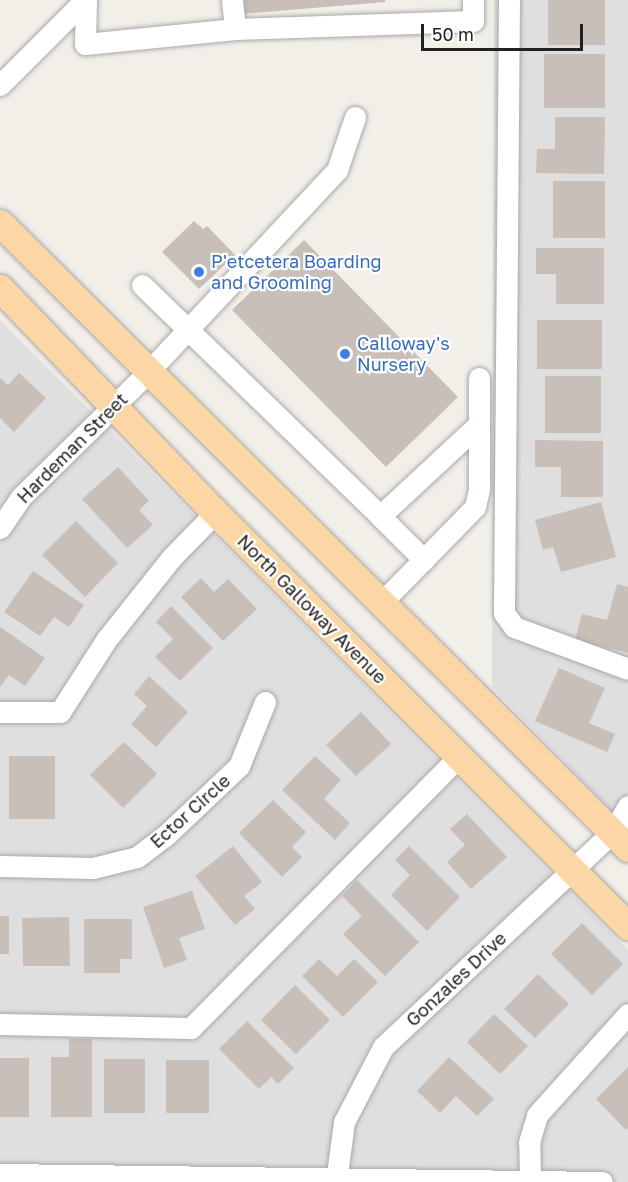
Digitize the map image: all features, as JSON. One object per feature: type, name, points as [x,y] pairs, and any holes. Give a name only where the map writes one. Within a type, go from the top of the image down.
[{"type":"main road","points":[[0,223],[620,840]]},
{"type":"main road","name":"North Galloway Avenue","points":[[2,294],[115,404],[216,512],[628,926]]},
{"type":"street","points":[[85,0],[85,44],[235,29],[473,21],[472,0]]},
{"type":"street","points":[[0,85],[85,0]]},
{"type":"street","points":[[232,0],[235,29]]},
{"type":"street","points":[[510,0],[504,613],[514,627],[628,669]]},
{"type":"street","name":"Hardeman Street","points":[[0,528],[21,497],[148,372],[337,170],[355,117]]},
{"type":"street","points":[[142,285],[424,560]]},
{"type":"street","points":[[381,603],[476,507],[479,489],[479,378]]},
{"type":"street","points":[[380,516],[479,424]]},
{"type":"street","points":[[0,712],[60,712],[106,640],[172,557],[216,512]]},
{"type":"street","name":"Ector Circle","points":[[0,866],[93,868],[137,857],[165,836],[239,766],[266,702]]},
{"type":"street","points":[[0,1024],[191,1028],[459,756]]},
{"type":"street","name":"Gonzales Drive","points":[[335,1180],[344,1122],[383,1047],[573,871],[620,840],[628,806]]},
{"type":"street","points":[[530,1181],[529,1142],[537,1115],[628,1014]]},
{"type":"street","points":[[0,1174],[602,1182]]},
{"type":"shaded area","points":[[494,0],[628,0],[628,828],[492,687]]},
{"type":"shaded area","points":[[0,320],[628,950],[628,1182],[0,1182]]},
{"type":"building","points":[[240,0],[385,0],[385,2],[241,14]]},
{"type":"building","points":[[548,0],[605,0],[605,45],[548,45]]},
{"type":"building","points":[[544,54],[605,54],[605,108],[544,108]]},
{"type":"building","points":[[555,117],[605,117],[604,174],[536,173],[537,149],[555,149]]},
{"type":"building","points":[[553,181],[605,181],[605,238],[553,238]]},
{"type":"building","name":"P'etcetera Boarding and Grooming","points":[[194,221],[203,229],[207,226],[235,255],[199,289],[162,252]]},
{"type":"building","name":"Calloway's Nursery","points":[[304,240],[458,397],[386,467],[232,310]]},
{"type":"building","points":[[536,248],[604,248],[604,304],[556,304],[556,274],[536,274]]},
{"type":"building","points":[[537,320],[602,320],[602,369],[537,369]]},
{"type":"building","points":[[19,373],[46,398],[14,432],[0,418],[0,378],[8,385]]},
{"type":"building","points":[[545,376],[601,376],[601,433],[545,433]]},
{"type":"building","points":[[535,440],[603,441],[603,497],[561,497],[561,467],[535,467]]},
{"type":"building","points":[[118,467],[149,501],[139,510],[153,525],[127,548],[82,499]]},
{"type":"building","points":[[601,502],[616,557],[561,572],[553,547],[543,550],[535,520]]},
{"type":"building","points":[[76,521],[118,563],[85,597],[42,555]]},
{"type":"building","points":[[33,571],[84,605],[69,627],[54,617],[40,636],[4,612]]},
{"type":"building","points":[[201,578],[214,592],[228,579],[257,609],[223,641],[181,597]]},
{"type":"building","points":[[617,584],[628,587],[628,653],[575,640],[582,614],[607,620]]},
{"type":"building","points":[[171,606],[213,648],[180,681],[155,657],[173,639],[156,622]]},
{"type":"building","points":[[0,627],[45,658],[25,686],[9,675],[0,687]]},
{"type":"building","points":[[559,668],[605,688],[589,723],[615,734],[607,752],[535,721]]},
{"type":"building","points":[[149,676],[188,712],[156,747],[131,724],[147,706],[134,694]]},
{"type":"building","points":[[361,712],[391,744],[356,776],[326,745]]},
{"type":"building","points":[[124,742],[157,774],[123,808],[90,775]]},
{"type":"building","points":[[9,756],[55,756],[55,819],[9,819]]},
{"type":"building","points":[[315,756],[341,780],[324,799],[350,823],[335,840],[282,790]]},
{"type":"building","points":[[273,800],[306,832],[292,847],[302,857],[282,877],[239,833]]},
{"type":"building","points":[[467,814],[507,857],[471,889],[447,862],[465,845],[450,829]]},
{"type":"building","points":[[233,846],[262,882],[244,896],[255,909],[235,925],[195,876]]},
{"type":"building","points":[[409,846],[460,897],[427,931],[391,895],[410,875],[395,860]]},
{"type":"building","points":[[357,880],[419,942],[385,976],[343,934],[362,916],[342,896]]},
{"type":"building","points":[[192,891],[205,929],[179,938],[187,960],[164,968],[143,907]]},
{"type":"building","points":[[0,916],[9,916],[9,954],[0,954]]},
{"type":"building","points":[[69,917],[70,966],[23,966],[22,918]]},
{"type":"building","points":[[84,919],[132,919],[132,959],[120,959],[120,973],[84,973]]},
{"type":"building","points":[[582,923],[623,964],[592,995],[551,954]]},
{"type":"building","points":[[319,959],[337,976],[354,959],[378,982],[343,1017],[302,976]]},
{"type":"building","points":[[538,974],[569,1004],[535,1038],[504,1009]]},
{"type":"building","points":[[295,985],[330,1020],[296,1054],[261,1020]]},
{"type":"building","points":[[494,1014],[528,1046],[500,1074],[467,1042]]},
{"type":"building","points":[[247,1021],[294,1068],[278,1084],[271,1077],[259,1089],[219,1049]]},
{"type":"building","points":[[69,1039],[92,1039],[92,1117],[51,1117],[51,1057],[69,1057]]},
{"type":"building","points":[[449,1057],[494,1099],[477,1116],[456,1096],[440,1113],[417,1091]]},
{"type":"building","points":[[0,1058],[29,1058],[29,1117],[0,1117]]},
{"type":"building","points":[[104,1059],[145,1059],[145,1113],[104,1113]]},
{"type":"building","points":[[166,1060],[209,1060],[209,1113],[166,1113]]},
{"type":"building","points":[[628,1067],[628,1128],[626,1130],[596,1099]]},
{"type":"place","name":"P'etcetera Boarding and Grooming","points":[[199,272]]},
{"type":"place","name":"Calloway's Nursery","points":[[345,354]]}]
